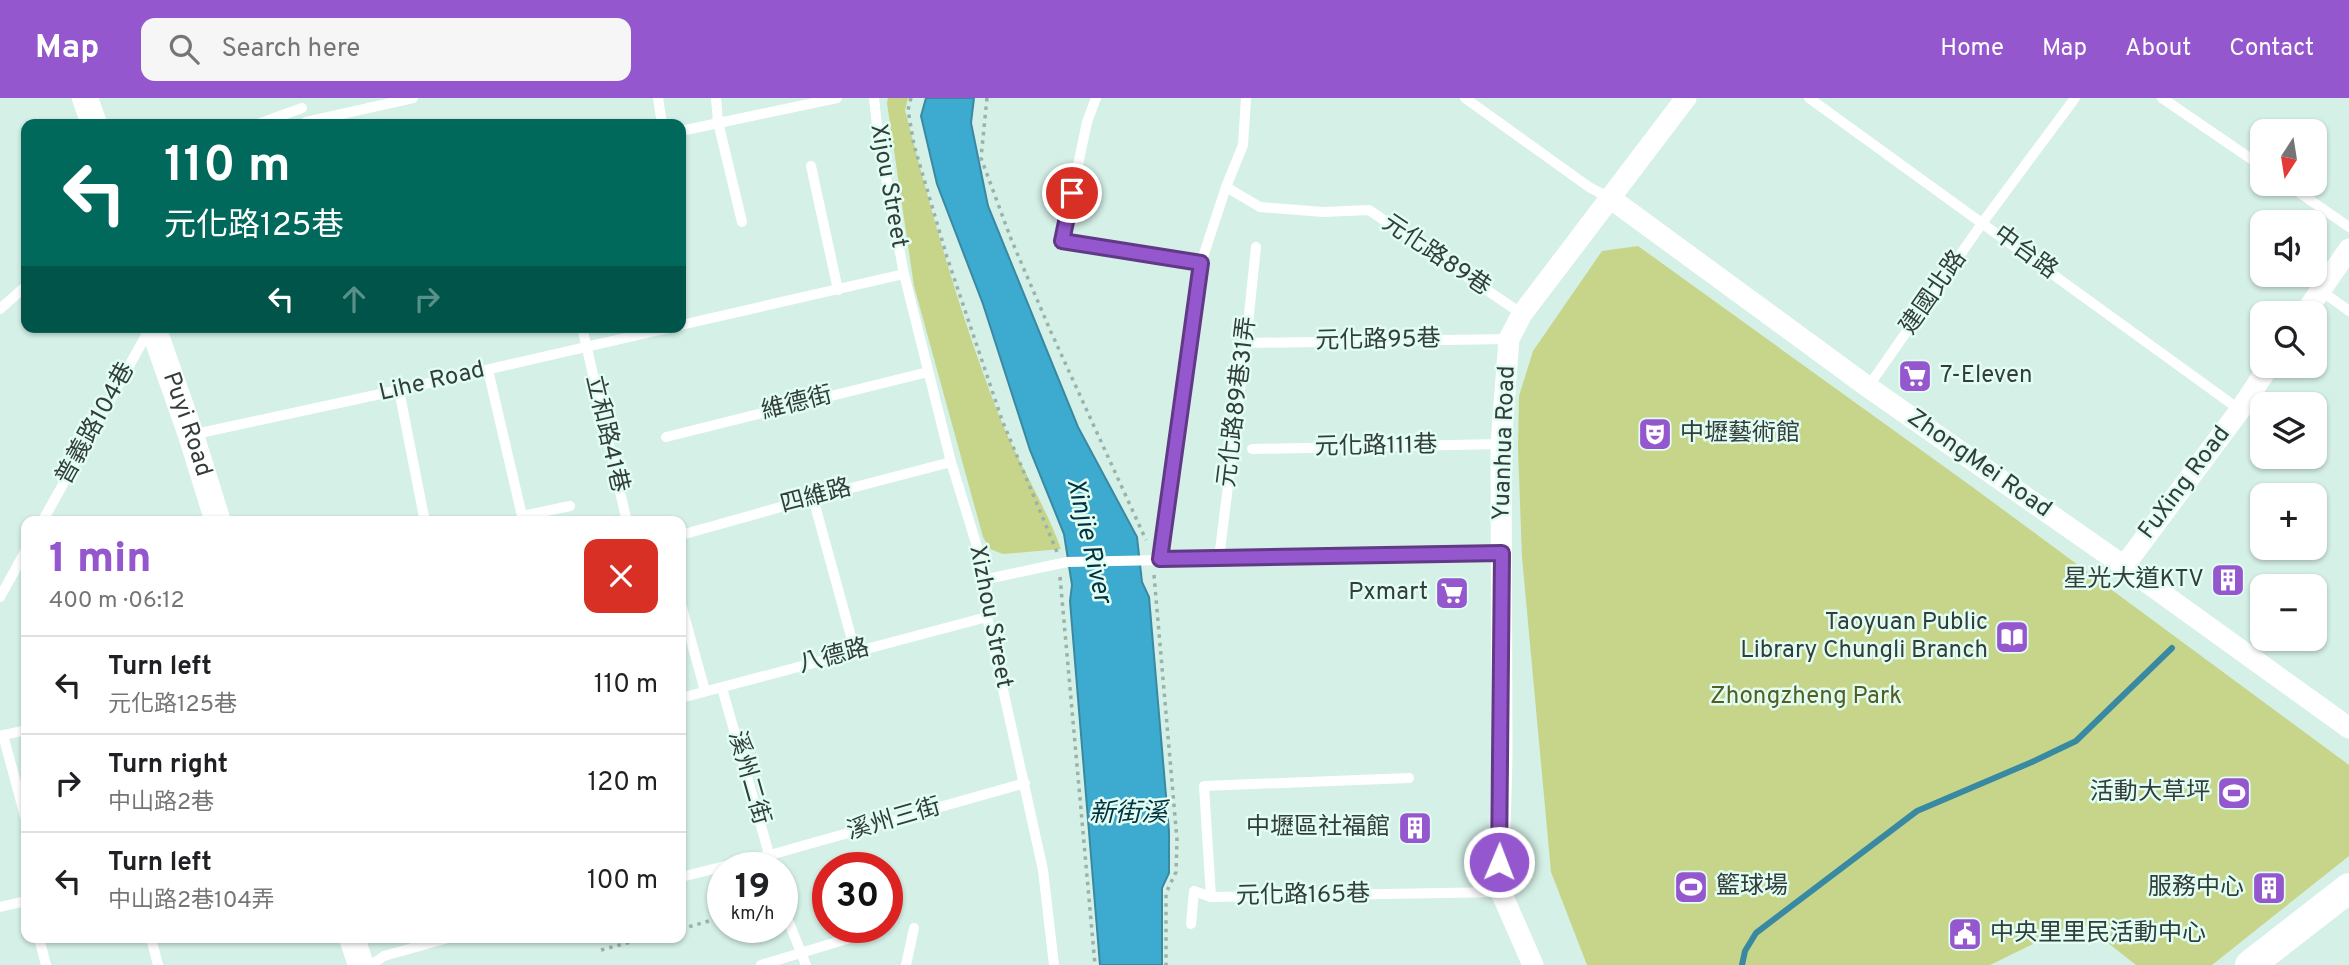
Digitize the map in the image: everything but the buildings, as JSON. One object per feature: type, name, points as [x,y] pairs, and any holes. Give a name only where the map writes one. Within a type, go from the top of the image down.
[{"type":"main road","points":[[2250,965],[2349,888]]},
{"type":"street","points":[[85,98],[92,119]]},
{"type":"street","name":"Yuanhua Road","points":[[1534,965],[1501,892],[1501,444],[1509,339],[1522,314],[1686,98]]},
{"type":"street","name":"ZhongMei Road","points":[[1610,198],[1868,387],[2349,728]]},
{"type":"street","points":[[2313,301],[2349,249]]},
{"type":"street","name":"Puyi Road","points":[[154,333],[191,435],[216,516]]},
{"type":"street","name":"FuXing Road","points":[[2124,566],[2261,378]]},
{"type":"street","points":[[354,943],[361,965]]},
{"type":"lane","points":[[323,119],[413,98]]},
{"type":"lane","points":[[658,98],[661,119]]},
{"type":"lane","points":[[716,98],[718,122],[742,222]]},
{"type":"lane","points":[[686,130],[837,98]]},
{"type":"lane","name":"Xijou Street","points":[[874,98],[878,135],[904,274]]},
{"type":"lane","points":[[1096,98],[1087,122],[1062,241],[1201,263]]},
{"type":"lane","points":[[1152,559],[1201,263],[1243,145],[1246,98]]},
{"type":"lane","points":[[1465,98],[1589,187],[1610,198]]},
{"type":"lane","name":"中台路","points":[[1809,98],[2240,410]]},
{"type":"lane","name":"建國北路","points":[[1868,387],[1983,222],[2075,98]]},
{"type":"lane","points":[[2162,98],[2250,158]]},
{"type":"lane","points":[[268,119],[302,103]]},
{"type":"lane","points":[[811,166],[838,290]]},
{"type":"lane","name":"元化路89巷","points":[[1226,187],[1261,206],[1323,212],[1369,210],[1522,314]]},
{"type":"lane","points":[[2304,196],[2349,227]]},
{"type":"lane","name":"元化路89巷31弄","points":[[1219,558],[1247,343],[1256,247]]},
{"type":"lane","points":[[686,325],[904,274]]},
{"type":"lane","name":"Xizhou Street","points":[[904,274],[951,462],[987,579],[987,617],[1026,783],[1043,870],[1054,965]]},
{"type":"lane","points":[[0,309],[21,290]]},
{"type":"lane","points":[[2320,290],[2349,312]]},
{"type":"lane","name":"普義路104巷","points":[[45,516],[149,333]]},
{"type":"lane","name":"立和路41巷","points":[[584,333],[626,516]]},
{"type":"lane","name":"Lihe Road","points":[[191,435],[646,333]]},
{"type":"lane","name":"元化路95巷","points":[[1247,343],[1509,339]]},
{"type":"lane","points":[[488,370],[522,516],[570,506]]},
{"type":"lane","name":"維德街","points":[[666,437],[928,372]]},
{"type":"lane","points":[[399,390],[424,516]]},
{"type":"lane","name":"元化路111巷","points":[[1252,449],[1501,444]]},
{"type":"lane","name":"四維路","points":[[686,534],[951,462]]},
{"type":"lane","points":[[813,498],[855,651]]},
{"type":"lane","points":[[987,579],[1063,563],[1502,553]]},
{"type":"lane","points":[[0,597],[21,559]]},
{"type":"lane","name":"八德路","points":[[686,697],[987,617]]},
{"type":"lane","points":[[686,622],[705,691]]},
{"type":"lane","name":"溪州二街","points":[[722,688],[769,852]]},
{"type":"lane","points":[[21,731],[2,736],[21,802]]},
{"type":"lane","name":"元化路165巷","points":[[1409,778],[1204,786],[1211,897],[1501,892]]},
{"type":"lane","name":"溪州三街","points":[[781,852],[1026,783]]},
{"type":"lane","name":"溪州三街","points":[[686,876],[707,871]]},
{"type":"lane","points":[[1191,924],[1194,891],[1211,897]]},
{"type":"lane","points":[[0,907],[21,902]]},
{"type":"lane","points":[[906,965],[914,928]]},
{"type":"lane","points":[[40,943],[46,965]]},
{"type":"lane","points":[[152,943],[158,965]]},
{"type":"lane","points":[[371,965],[384,956],[430,943]]},
{"type":"lane","points":[[796,943],[806,965]]},
{"type":"lane","points":[[761,965],[835,943]]},
{"type":"path","points":[[911,98],[908,110],[914,145],[947,257],[1002,420],[1063,563],[1095,965]]},
{"type":"path","points":[[987,98],[981,158],[1011,239],[1145,534],[1152,559],[1177,841],[1176,872],[1166,893],[1166,965]]},
{"type":"path","points":[[686,928],[707,922]]},
{"type":"path","points":[[601,950],[627,943]]},
{"type":"green space","points":[[888,98],[908,98],[905,110],[971,339],[1005,430],[1061,549],[1003,554],[990,549],[983,537],[914,286]]},
{"type":"green space","name":"Zhongzheng Park","points":[[1638,246],[1971,486],[2349,765],[2349,856],[2212,965],[2136,965],[2080,921],[1990,965],[1587,965],[1551,872],[1522,557],[1519,396],[1533,351],[1602,251]]},
{"type":"water","name":"新街溪","points":[[926,98],[974,98],[971,123],[988,206],[1078,427],[1137,537],[1142,582],[1149,597],[1169,831],[1169,873],[1162,888],[1162,965],[1100,965],[1070,601],[1072,585],[1064,534],[1030,450],[983,304],[937,184],[921,116]]},
{"type":"waterway","points":[[1742,965],[1745,951],[1756,933],[1917,811],[2076,741],[2172,648]]},
{"type":"place","name":"7-Eleven","points":[[1915,376]]},
{"type":"place","name":"中壢藝術館","points":[[1655,434]]},
{"type":"place","name":"星光大道KTV","points":[[2228,580]]},
{"type":"place","name":"Pxmart","points":[[1452,593]]},
{"type":"place","name":"Taoyuan Public Library Chungli Branch","points":[[2012,637]]},
{"type":"place","name":"活動大草坪","points":[[2234,793]]},
{"type":"place","name":"中壢區社福館","points":[[1415,828]]},
{"type":"place","name":"籃球場","points":[[1691,887]]},
{"type":"place","name":"服務中心","points":[[2269,888]]},
{"type":"place","name":"中央里里民活動中心","points":[[1965,934]]},
{"type":"route","points":[[1072,193],[1062,241],[1201,263],[1160,559],[1502,553],[1499,862]]},
{"type":"water label","name":"Xinjie River","points":[[1088,541]]}]
